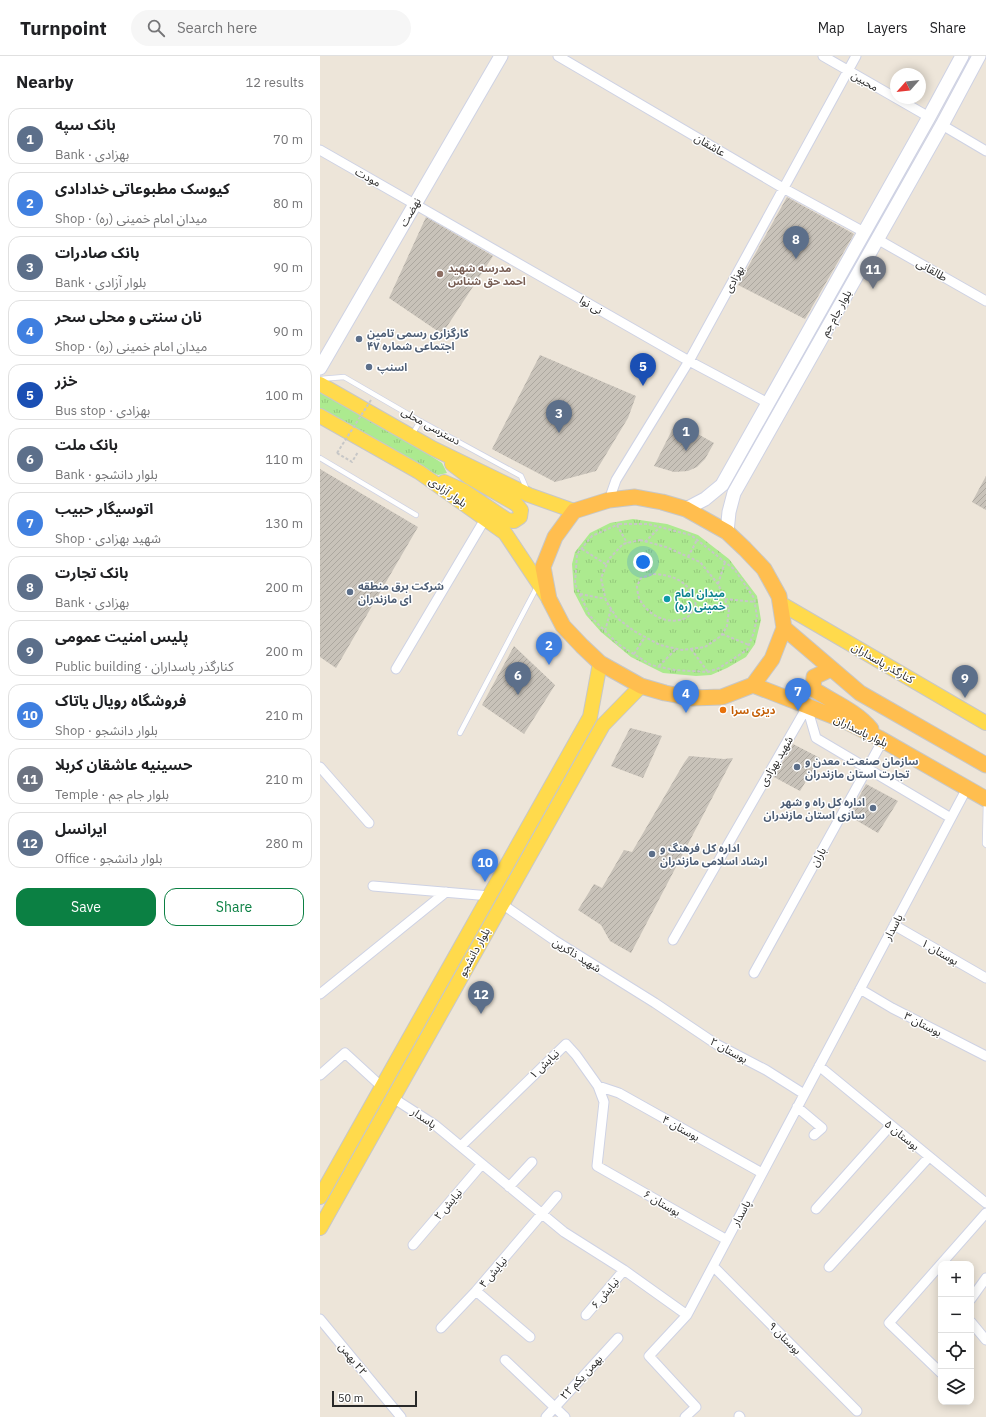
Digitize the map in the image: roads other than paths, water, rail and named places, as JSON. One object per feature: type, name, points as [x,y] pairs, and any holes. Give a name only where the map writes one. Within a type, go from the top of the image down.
[{"type":"highway","points":[[635,497],[662,502],[686,509],[727,532],[764,569],[779,596],[784,628],[772,658],[753,684],[722,697],[692,698],[665,693],[641,686],[600,663],[563,626],[549,599],[543,567],[555,536],[574,510],[609,500],[635,497]]},
{"type":"highway","points":[[784,628],[860,693],[986,765]]},
{"type":"highway","points":[[831,669],[814,677],[813,689],[860,717],[881,739]]},
{"type":"highway","name":"بلوار پاسداران","points":[[753,684],[843,720],[881,739],[986,799]]},
{"type":"main road","name":"نهضت","points":[[320,368],[501,56]]},
{"type":"main road","name":"بلوار جام جم","points":[[686,509],[705,499],[722,485],[962,56]]},
{"type":"main road","name":"بلوار جام جم","points":[[727,532],[729,512],[734,493],[942,125],[979,56]]},
{"type":"main road","points":[[786,370],[799,378]]},
{"type":"main road","points":[[320,384],[432,448],[529,495],[574,510]]},
{"type":"main road","name":"بلوار آزادی","points":[[320,416],[419,472],[504,533],[549,599]]},
{"type":"main road","points":[[419,472],[464,490],[507,520],[514,521],[520,517],[521,510],[516,504],[469,477],[432,448]]},
{"type":"main road","name":"کنارگذر پاسداران","points":[[780,603],[986,723]]},
{"type":"main road","name":"بلوار دانشجو","points":[[320,1197],[590,718],[600,663]]},
{"type":"main road","name":"بلوار دانشجو","points":[[320,1228],[603,724],[641,686]]},
{"type":"street","name":"عاشقان","points":[[558,56],[783,188],[864,232]]},
{"type":"street","name":"محبین","points":[[823,56],[929,117]]},
{"type":"street","name":"بهزادی","points":[[609,500],[616,480],[689,361],[856,56]]},
{"type":"street","points":[[942,125],[986,151]]},
{"type":"street","name":"مودت","points":[[320,150],[415,204]]},
{"type":"street","name":"نی نوا","points":[[415,204],[689,361],[768,403]]},
{"type":"street","name":"طالقانی","points":[[877,239],[986,301]]},
{"type":"street","points":[[396,668],[485,519]]},
{"type":"street","points":[[807,706],[816,738],[951,818]]},
{"type":"street","name":"شهید بهزادی","points":[[673,940],[807,706]]},
{"type":"street","name":"باران","points":[[754,973],[867,768],[881,739]]},
{"type":"street","points":[[320,767],[369,823]]},
{"type":"street","name":"پاسدار","points":[[393,1098],[435,1125],[564,1232],[624,1270],[687,1315],[967,788]]},
{"type":"street","points":[[373,886],[490,896]]},
{"type":"street","points":[[320,994],[446,892]]},
{"type":"street","name":"شهید ذاکرین","points":[[502,904],[554,940],[655,1003]]},
{"type":"street","name":"بوستان ۱","points":[[894,925],[986,978]]},
{"type":"street","name":"بوستان ۳","points":[[860,989],[892,1008],[986,1056]]},
{"type":"street","name":"بوستان ۲","points":[[655,1003],[716,1044],[766,1070],[804,1094]]},
{"type":"street","name":"نیایش ۱","points":[[461,1146],[566,1044],[576,1055],[598,1086],[604,1102],[597,1166]]},
{"type":"street","points":[[320,1075],[345,1053],[382,1087]]},
{"type":"street","name":"بوستان ۵","points":[[819,1066],[986,1203]]},
{"type":"street","name":"بوستان ۴","points":[[598,1086],[619,1093],[762,1174]]},
{"type":"street","points":[[797,1107],[822,1128],[814,1135]]},
{"type":"street","points":[[816,1209],[891,1126]]},
{"type":"street","points":[[830,1266],[929,1157]]},
{"type":"street","points":[[509,1187],[532,1162]]},
{"type":"street","name":"نیایش ۲","points":[[413,1245],[482,1164]]},
{"type":"street","name":"بوستان ۶","points":[[597,1166],[727,1240]]},
{"type":"street","name":"نیایش ۴","points":[[441,1328],[476,1291],[558,1196]]},
{"type":"street","points":[[938,1370],[889,1323],[986,1213]]},
{"type":"street","name":"بوستان ۹","points":[[713,1266],[857,1411]]},
{"type":"street","name":"نیایش ۶","points":[[586,1315],[624,1270]]},
{"type":"street","points":[[972,1297],[986,1278]]},
{"type":"street","points":[[476,1291],[530,1337]]},
{"type":"street","points":[[685,1417],[696,1408],[649,1356],[687,1315]]},
{"type":"street","name":"٢٢ بهمن","points":[[320,1319],[401,1417]]},
{"type":"street","points":[[974,1326],[986,1340]]},
{"type":"street","name":"۲۲ بهمن یکم","points":[[546,1417],[554,1406],[618,1338]]},
{"type":"street","points":[[505,1360],[565,1417]]},
{"type":"lane","name":"دسترسی محلی","points":[[320,379],[344,377],[420,421],[521,476],[529,495]]},
{"type":"lane","points":[[411,436],[420,421]]},
{"type":"lane","points":[[320,458],[416,515]]},
{"type":"lane","points":[[460,733],[538,584]]},
{"type":"lane","points":[[986,799],[986,845]]},
{"type":"place","name":"بانک تجارت","points":[[796,259]]},
{"type":"place","name":"مدرسه شهید احمد حق شناس","points":[[440,274]]},
{"type":"place","name":"حسینیه عاشقان کربلا","points":[[873,289]]},
{"type":"place","name":"کارگزاری رسمی تامین اجتماعی شماره ۴۷","points":[[359,339]]},
{"type":"place","name":"اسنپ","points":[[369,367]]},
{"type":"place","name":"خزر","points":[[643,386]]},
{"type":"place","name":"بانک صادرات","points":[[559,433]]},
{"type":"place","name":"بانک سپه","points":[[686,451]]},
{"type":"place","name":"شرکت برق منطقه ای مازندران","points":[[350,592]]},
{"type":"place","name":"میدان امام خمینی (ره)","points":[[667,599]]},
{"type":"place","name":"کیوسک مطبوعاتی خدادادی","points":[[549,665]]},
{"type":"place","name":"بانک ملت","points":[[518,695]]},
{"type":"place","name":"پلیس امنیت عمومی","points":[[965,698]]},
{"type":"place","name":"دیزی سرا","points":[[723,710]]},
{"type":"place","name":"اتوسیگار حبیب","points":[[798,711]]},
{"type":"place","name":"نان سنتی و محلی سحر","points":[[686,713]]},
{"type":"place","name":"سازمان صنعت، معدن و تجارت استان مازندران","points":[[797,767]]},
{"type":"place","name":"اداره کل راه و شهر سازی استان مازندران","points":[[873,808]]},
{"type":"place","name":"اداره کل فرهنگ و ارشاد اسلامی مازندران","points":[[652,854]]},
{"type":"place","name":"فروشگاه رویال یاتاک","points":[[485,882]]},
{"type":"place","name":"ایرانسل","points":[[481,1014]]}]
